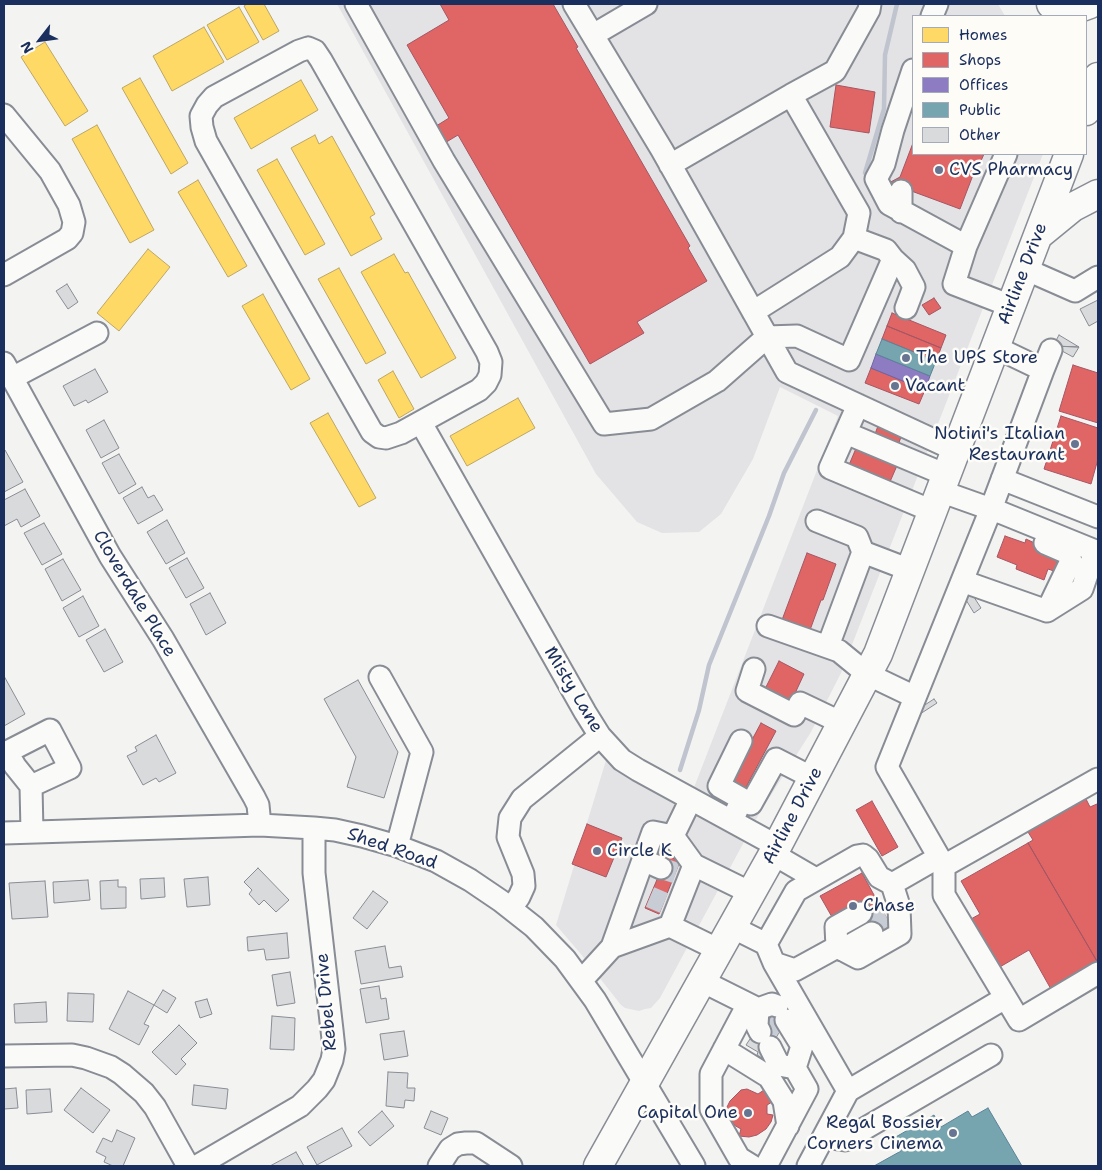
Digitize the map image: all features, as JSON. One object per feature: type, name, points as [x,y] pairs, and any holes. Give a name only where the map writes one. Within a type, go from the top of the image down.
[{"type":"main road","points":[[1037,4],[1043,15]]},
{"type":"main road","points":[[1051,4],[1068,9],[1090,4]]},
{"type":"main road","name":"Airline Drive","points":[[598,1166],[775,850],[878,654],[1069,155]]},
{"type":"main road","points":[[1038,237],[1072,207],[1098,194]]},
{"type":"street","points":[[356,4],[444,160],[604,424],[651,419],[717,381],[767,337],[797,336],[849,360],[893,259]]},
{"type":"street","points":[[574,4],[670,165],[787,372],[858,405],[943,482],[988,516],[1068,553],[1071,561],[1047,611]]},
{"type":"street","points":[[593,35],[646,4]]},
{"type":"street","points":[[670,165],[835,71],[869,10],[870,4]]},
{"type":"street","points":[[308,48],[315,51],[321,60],[491,362],[490,376],[479,390],[421,422],[401,433],[386,438],[379,437],[372,432],[206,141],[202,116],[207,104],[214,97],[308,48]]},
{"type":"street","points":[[912,73],[893,130],[896,187],[966,246]]},
{"type":"street","points":[[753,312],[840,258],[854,238],[859,213],[791,95]]},
{"type":"street","points":[[4,115],[50,171],[70,205],[74,222],[72,233],[67,239],[4,275]]},
{"type":"street","points":[[1006,155],[966,246],[954,284],[1011,306]]},
{"type":"street","points":[[854,238],[886,250],[904,270],[914,287],[906,308]]},
{"type":"street","points":[[1025,269],[1075,291],[1098,277]]},
{"type":"street","points":[[8,371],[97,333]]},
{"type":"street","points":[[995,347],[1043,370]]},
{"type":"street","points":[[1051,350],[988,516],[887,767],[942,861],[944,895],[1019,1020],[1098,973]]},
{"type":"street","name":"Cloverdale Place","points":[[8,371],[113,562],[162,639],[254,797],[258,805],[260,825]]},
{"type":"street","points":[[858,405],[830,468],[943,482]]},
{"type":"street","name":"Misty Lane","points":[[421,422],[600,736],[622,760],[732,821],[816,879]]},
{"type":"street","points":[[846,433],[943,482]]},
{"type":"street","points":[[1002,479],[1098,516]]},
{"type":"street","points":[[988,516],[1097,551],[1082,589],[1047,611]]},
{"type":"street","points":[[817,522],[857,537],[863,552],[828,646]]},
{"type":"street","points":[[863,552],[910,570]]},
{"type":"street","points":[[962,581],[1047,611]]},
{"type":"street","points":[[768,626],[839,651],[867,674],[915,697]]},
{"type":"street","points":[[754,669],[746,691],[794,715],[800,703],[842,723]]},
{"type":"street","points":[[380,676],[422,752],[397,846]]},
{"type":"street","points":[[50,730],[70,768],[31,786],[9,769],[7,752],[50,730]]},
{"type":"street","points":[[511,908],[524,886],[523,874],[508,837],[510,818],[522,799],[600,736]]},
{"type":"street","points":[[741,741],[719,786],[751,804],[776,760],[813,778]]},
{"type":"street","points":[[673,836],[653,832],[664,886],[726,938],[770,953],[795,970],[840,946],[884,913],[942,861],[1098,778]]},
{"type":"street","points":[[31,786],[32,832]]},
{"type":"street","points":[[581,981],[664,886],[673,836],[691,799]]},
{"type":"street","points":[[732,821],[742,799]]},
{"type":"street","name":"Shed Road","points":[[4,833],[260,825],[314,828],[335,830],[397,846],[436,861],[470,880],[511,908],[534,927],[565,959],[595,1000],[694,1166]]},
{"type":"street","name":"Rebel Drive","points":[[197,1166],[300,1106],[324,1080],[332,1060],[334,1049],[314,873],[314,828]]},
{"type":"street","points":[[770,953],[796,891],[857,856],[863,855],[868,859],[878,877],[884,913],[900,934],[858,958],[840,946]]},
{"type":"street","points":[[664,886],[751,893]]},
{"type":"street","points":[[612,947],[664,886]]},
{"type":"street","points":[[770,953],[848,1091]]},
{"type":"street","points":[[702,981],[769,1020],[802,1046],[794,1063]]},
{"type":"street","points":[[818,1155],[848,1091],[1005,998]]},
{"type":"street","points":[[752,1166],[739,1158],[711,1109],[711,1074],[724,1049],[769,1020]]},
{"type":"street","points":[[769,1020],[779,1065],[794,1063]]},
{"type":"street","points":[[724,1049],[769,1077],[784,1101],[788,1126]]},
{"type":"street","points":[[4,1056],[72,1055],[111,1067],[144,1093],[155,1107],[188,1166]]},
{"type":"street","points":[[818,1155],[991,1055]]},
{"type":"street","points":[[766,1166],[807,1089],[794,1063]]},
{"type":"street","points":[[446,1166],[456,1155],[476,1143]]},
{"type":"street","points":[[438,1166],[450,1149],[458,1144],[476,1143],[511,1166]]},
{"type":"shaded area","points":[[337,4],[998,4],[1004,15],[912,15],[912,155],[1043,155],[841,673],[811,732],[759,814],[660,998],[651,1008],[639,1011],[625,1008],[621,1005],[556,925],[607,757],[693,790],[838,416],[780,387],[753,459],[721,514],[699,532],[662,533],[637,522],[596,474]]},
{"type":"building: Homes","points":[[247,4],[264,4],[279,31],[263,40],[244,6]]},
{"type":"building: Homes","points":[[239,7],[259,42],[227,60],[207,25]]},
{"type":"building: Homes","points":[[204,27],[224,62],[172,91],[153,56]]},
{"type":"building: Homes","points":[[45,42],[88,111],[65,126],[21,57]]},
{"type":"building: Homes","points":[[140,78],[188,163],[171,174],[122,88]]},
{"type":"building: Homes","points":[[301,80],[318,110],[251,149],[234,118]]},
{"type":"building: Homes","points":[[97,125],[154,230],[130,243],[72,139]]},
{"type":"building: Homes","points":[[315,135],[319,144],[332,136],[375,214],[370,217],[382,239],[351,256],[291,148]]},
{"type":"building: Homes","points":[[277,159],[325,244],[305,255],[257,170]]},
{"type":"building: Homes","points":[[198,180],[247,266],[228,277],[178,192]]},
{"type":"building: Homes","points":[[148,249],[170,267],[119,331],[97,313]]},
{"type":"building: Homes","points":[[394,254],[405,273],[408,272],[456,358],[421,378],[361,272]]},
{"type":"building: Homes","points":[[339,268],[386,353],[366,364],[318,279]]},
{"type":"building: Homes","points":[[263,294],[310,379],[291,390],[242,306]]},
{"type":"building: Homes","points":[[393,371],[414,409],[399,418],[378,380]]},
{"type":"building: Homes","points":[[518,398],[535,428],[467,466],[450,436]]},
{"type":"building: Homes","points":[[328,413],[376,498],[359,507],[310,423]]},
{"type":"building: Shops","points":[[440,4],[553,4],[578,47],[576,48],[690,246],[688,248],[707,281],[637,322],[644,333],[590,364],[458,135],[443,144],[433,128],[449,118],[407,45],[449,20]]},
{"type":"building: Shops","points":[[836,85],[875,92],[869,133],[830,127]]},
{"type":"building: Shops","name":"CVS Pharmacy","points":[[912,146],[912,155],[984,155],[980,163],[978,162],[960,209],[906,189],[893,195],[887,184],[900,177]]},
{"type":"building: Shops","points":[[934,298],[941,308],[929,315],[922,305]]},
{"type":"building: Shops","name":"Vacant","points":[[892,313],[946,335],[941,348],[887,326]]},
{"type":"building: Shops","name":"Vacant","points":[[887,326],[941,348],[936,361],[882,339]]},
{"type":"building: Shops","points":[[1073,365],[1098,373],[1098,423],[1059,411]]},
{"type":"building: Shops","name":"Vacant","points":[[871,368],[925,390],[919,404],[865,383]]},
{"type":"building: Shops","name":"Notini's Italian Restaurant","points":[[1061,416],[1098,428],[1098,459],[1091,484],[1044,469]]},
{"type":"building: Shops","points":[[878,426],[901,437],[898,445],[875,434]]},
{"type":"building: Shops","points":[[857,446],[899,461],[889,484],[849,465]]},
{"type":"building: Shops","points":[[1005,536],[1025,543],[1026,539],[1060,555],[1054,571],[1048,569],[1044,580],[1016,569],[1017,565],[997,557]]},
{"type":"building: Shops","points":[[807,553],[836,564],[810,630],[782,620]]},
{"type":"building: Shops","points":[[779,661],[804,674],[791,702],[765,689]]},
{"type":"building: Shops","points":[[761,723],[776,731],[745,789],[730,781]]},
{"type":"building: Shops","points":[[1086,799],[1090,807],[1097,804],[1098,806],[1098,963],[1028,843],[1033,840],[1028,832]]},
{"type":"building: Shops","points":[[872,801],[898,847],[882,856],[856,810]]},
{"type":"building: Shops","name":"Circle K","points":[[587,824],[622,838],[606,877],[572,864]]},
{"type":"building: Shops","points":[[1028,843],[1098,963],[1052,991],[1029,950],[998,968],[971,919],[980,914],[961,881]]},
{"type":"building: Shops","name":"Circle K","points":[[667,856],[680,861],[659,914],[645,908]]},
{"type":"building: Shops","name":"Chase","points":[[862,873],[891,926],[873,935],[860,911],[836,924],[820,896]]},
{"type":"building: Shops","name":"Capital One","points":[[770,1086],[777,1099],[767,1105],[767,1114],[773,1115],[771,1122],[766,1129],[757,1135],[749,1137],[739,1136],[741,1129],[734,1125],[729,1116],[727,1107],[730,1101],[741,1090],[747,1089],[758,1094]]},
{"type":"building: Offices","points":[[876,354],[930,376],[925,390],[871,368]]},
{"type":"building: Public","name":"The UPS Store","points":[[882,339],[936,361],[930,376],[876,354]]},
{"type":"building: Public","name":"Regal Bossier Corners Cinema","points":[[988,1108],[1022,1166],[874,1166],[901,1151],[894,1138],[934,1115],[941,1127],[968,1111],[972,1117]]},
{"type":"building: Other","points":[[67,284],[78,302],[68,309],[56,291]]},
{"type":"building: Other","points":[[1098,300],[1098,321],[1089,326],[1080,309]]},
{"type":"building: Other","points":[[1059,335],[1079,347],[1053,346]]},
{"type":"building: Other","points":[[1053,346],[1079,347],[1073,357]]},
{"type":"building: Other","points":[[95,369],[108,392],[88,403],[86,400],[74,406],[63,386]]},
{"type":"building: Other","points":[[104,420],[119,448],[101,458],[86,430]]},
{"type":"building: Other","points":[[4,450],[23,482],[4,492]]},
{"type":"building: Other","points":[[119,454],[136,484],[119,494],[102,463]]},
{"type":"building: Other","points":[[142,487],[148,498],[154,495],[163,510],[138,524],[123,498]]},
{"type":"building: Other","points":[[25,489],[40,516],[21,527],[17,519],[4,526],[4,500]]},
{"type":"building: Other","points":[[167,520],[185,553],[166,564],[147,532]]},
{"type":"building: Other","points":[[44,523],[62,554],[42,565],[24,533]]},
{"type":"building: Other","points":[[187,558],[204,588],[186,598],[169,568]]},
{"type":"building: Other","points":[[63,559],[81,590],[62,601],[45,569]]},
{"type":"building: Other","points":[[970,591],[981,608],[974,613],[963,595]]},
{"type":"building: Other","points":[[210,593],[226,623],[206,635],[190,604]]},
{"type":"building: Other","points":[[83,596],[99,626],[79,637],[63,608]]},
{"type":"building: Other","points":[[105,629],[123,662],[104,672],[86,640]]},
{"type":"building: Other","points":[[4,676],[25,714],[4,726]]},
{"type":"building: Other","points":[[358,680],[398,752],[384,798],[347,787],[356,757],[324,699]]},
{"type":"building: Other","points":[[934,699],[937,703],[917,716],[914,712]]},
{"type":"building: Other","points":[[156,735],[176,773],[159,782],[156,778],[143,785],[127,756],[137,751],[135,747]]},
{"type":"building: Other","points":[[258,868],[289,900],[276,912],[264,900],[259,905],[249,894],[252,890],[244,882]]},
{"type":"building: Other","points":[[208,877],[210,905],[187,907],[184,879]]},
{"type":"building: Other","points":[[164,878],[165,897],[141,899],[140,879]]},
{"type":"building: Other","points":[[88,880],[90,900],[54,903],[53,882]]},
{"type":"building: Other","points":[[118,880],[118,887],[126,887],[126,908],[101,909],[100,881]]},
{"type":"building: Other","points":[[45,881],[48,917],[12,919],[9,883]]},
{"type":"building: Other","points":[[373,891],[388,902],[367,929],[353,918]]},
{"type":"building: Other","points":[[287,933],[289,958],[266,960],[264,949],[248,951],[247,937]]},
{"type":"building: Other","points":[[385,946],[389,968],[401,966],[403,977],[361,984],[355,951]]},
{"type":"building: Other","points":[[290,972],[295,1003],[277,1006],[272,975]]},
{"type":"building: Other","points":[[379,986],[381,999],[386,998],[389,1019],[366,1023],[360,989]]},
{"type":"building: Other","points":[[163,990],[176,998],[167,1013],[154,1005]]},
{"type":"building: Other","points":[[128,991],[154,1005],[144,1024],[149,1026],[139,1045],[109,1029]]},
{"type":"building: Other","points":[[68,993],[94,994],[93,1022],[67,1021]]},
{"type":"building: Other","points":[[207,999],[212,1014],[200,1018],[195,1002]]},
{"type":"building: Other","points":[[46,1002],[47,1022],[15,1023],[14,1004]]},
{"type":"building: Other","points":[[777,1006],[789,1015],[764,1059],[757,1055],[758,1052],[746,1045],[750,1039],[765,1028]]},
{"type":"building: Other","points":[[272,1016],[295,1018],[294,1050],[270,1049]]},
{"type":"building: Other","points":[[179,1025],[197,1043],[181,1059],[186,1064],[176,1075],[152,1052]]},
{"type":"building: Other","points":[[404,1031],[408,1056],[384,1060],[380,1034]]},
{"type":"building: Other","points":[[388,1072],[408,1073],[407,1088],[415,1088],[414,1101],[405,1100],[404,1108],[386,1106]]},
{"type":"building: Other","points":[[194,1085],[228,1089],[226,1109],[192,1105]]},
{"type":"building: Other","points":[[16,1088],[18,1108],[4,1109],[4,1089]]},
{"type":"building: Other","points":[[81,1088],[110,1110],[93,1133],[64,1110]]},
{"type":"building: Other","points":[[50,1089],[52,1112],[27,1114],[26,1090]]},
{"type":"building: Other","points":[[382,1111],[394,1126],[370,1146],[358,1132]]},
{"type":"building: Other","points":[[431,1111],[448,1118],[441,1135],[424,1128]]},
{"type":"building: Other","points":[[342,1128],[352,1146],[317,1165],[307,1147]]},
{"type":"building: Other","points":[[117,1130],[135,1138],[123,1166],[113,1166],[104,1162],[106,1157],[96,1152],[103,1138],[112,1142]]},
{"type":"building: Other","points":[[296,1152],[304,1166],[270,1166]]},
{"type":"waterway","points":[[865,173],[884,109],[885,55],[897,4]]},
{"type":"waterway","points":[[680,770],[699,710],[709,665],[769,516],[784,473],[816,410]]},
{"type":"tunnel","points":[[661,868],[676,873]]},
{"type":"tunnel","points":[[650,897],[664,903]]},
{"type":"tunnel","points":[[868,926],[886,916]]},
{"type":"tunnel","points":[[770,1019],[779,1033]]},
{"type":"place","name":"CVS Pharmacy","points":[[939,170]]},
{"type":"place","name":"The UPS Store","points":[[906,358]]},
{"type":"place","name":"Vacant","points":[[895,386]]},
{"type":"place","name":"Notini's Italian Restaurant","points":[[1075,444]]},
{"type":"place","name":"Circle K","points":[[597,851]]},
{"type":"place","name":"Chase","points":[[853,906]]},
{"type":"place","name":"Capital One","points":[[748,1113]]},
{"type":"place","name":"Regal Bossier Corners Cinema","points":[[953,1133]]}]
